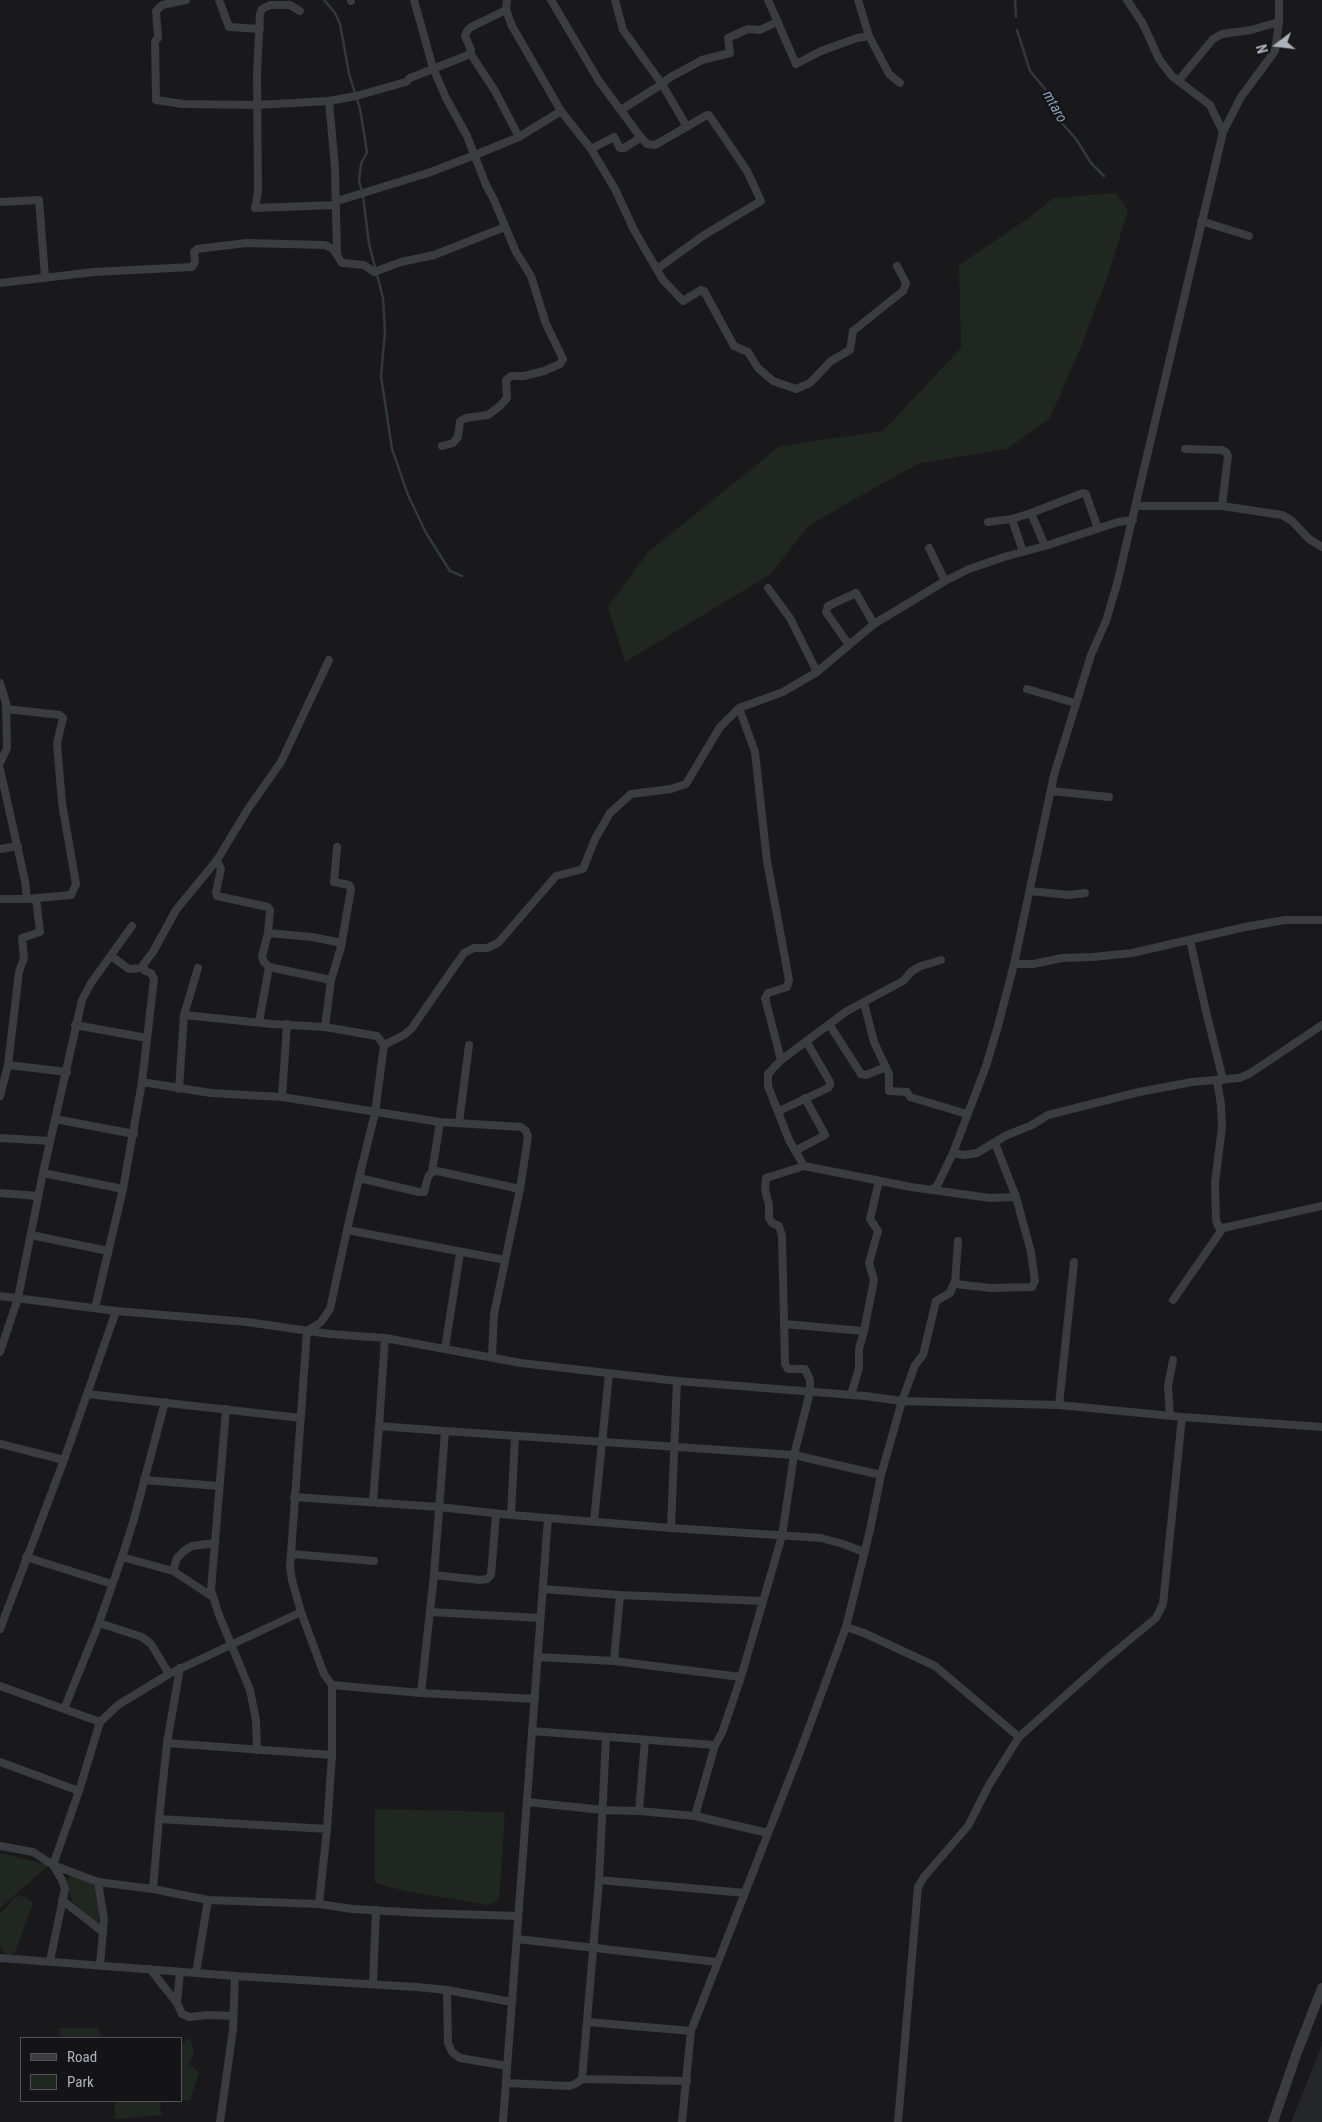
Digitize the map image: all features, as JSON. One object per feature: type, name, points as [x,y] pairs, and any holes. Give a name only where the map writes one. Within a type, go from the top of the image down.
[{"type":"street","points":[[186,0],[162,5],[156,11],[158,38],[156,41],[156,100],[183,104],[258,105],[329,101],[406,82],[410,78],[470,53]]},
{"type":"street","points":[[219,0],[229,27],[260,29]]},
{"type":"street","points":[[414,0],[433,68],[475,155],[486,185],[516,252],[531,276],[546,324],[563,359],[560,364],[544,371],[524,376],[511,376],[506,380],[507,398],[500,406],[488,415],[466,418],[460,421],[458,437],[453,443],[442,446]]},
{"type":"street","points":[[507,0],[506,10],[512,26],[561,111],[592,149],[615,189],[634,230],[663,280],[683,301],[701,290],[704,291],[734,346],[748,352],[758,368],[773,381],[796,389],[810,383],[831,361],[850,350],[852,331],[903,291],[906,283],[897,266]]},
{"type":"street","points":[[551,0],[599,82],[647,144],[652,146],[706,115],[712,117],[747,171],[761,201],[704,235],[657,269]]},
{"type":"street","points":[[615,0],[624,30],[662,84],[687,127]]},
{"type":"street","points":[[768,0],[796,64],[821,51],[857,38],[869,36]]},
{"type":"street","points":[[858,0],[869,36],[889,74],[900,83]]},
{"type":"street","points":[[1127,0],[1143,24],[1159,59],[1172,76],[1210,105],[1223,132]]},
{"type":"street","points":[[933,1189],[938,1186],[953,1154],[986,1066],[1014,964],[1051,791],[1075,703],[1091,655],[1106,621],[1133,520],[1223,132],[1241,97],[1274,51],[1279,22],[1279,0]]},
{"type":"street","points":[[300,11],[290,5],[270,5],[262,9],[260,14],[258,192],[255,208],[336,203],[428,173],[475,155],[519,137],[561,111]]},
{"type":"street","points":[[506,10],[471,27],[465,36],[471,50],[470,53],[495,90],[519,137]]},
{"type":"street","points":[[621,110],[669,78],[702,60],[730,53],[728,38],[748,29],[760,30],[777,22]]},
{"type":"street","points":[[1179,80],[1213,39],[1222,34],[1251,30],[1279,22]]},
{"type":"street","points":[[329,101],[336,203],[336,255]]},
{"type":"street","points":[[592,149],[614,137],[622,149],[637,140],[639,135]]},
{"type":"street","points":[[0,202],[39,200],[45,277]]},
{"type":"street","points":[[1201,221],[1249,236]]},
{"type":"street","points":[[0,283],[45,277],[192,267],[195,262],[194,252],[197,249],[246,244],[326,245],[333,249],[342,263],[364,264],[376,272],[401,262],[434,255],[505,227]]},
{"type":"street","points":[[1185,449],[1222,450],[1226,452],[1228,456],[1222,506]]},
{"type":"street","points":[[988,522],[1012,519],[1085,493],[1098,529]]},
{"type":"street","points":[[1136,506],[1222,506],[1282,515],[1292,521],[1308,539],[1322,546]]},
{"type":"street","points":[[1031,513],[1045,546]]},
{"type":"street","points":[[1012,519],[1023,552]]},
{"type":"street","points":[[384,1045],[404,1035],[412,1028],[464,953],[470,949],[487,948],[498,943],[556,876],[583,869],[595,840],[610,813],[630,794],[671,789],[686,784],[704,750],[720,727],[739,708],[782,692],[817,672],[874,624],[945,581],[969,569],[1133,520]]},
{"type":"street","points":[[929,548],[945,581]]},
{"type":"street","points":[[768,588],[790,618],[817,672]]},
{"type":"street","points":[[849,646],[826,612],[828,606],[856,593],[874,624]]},
{"type":"street","points":[[143,968],[176,910],[217,860],[248,809],[281,762],[328,660]]},
{"type":"street","points":[[0,684],[6,709],[7,748],[0,763]]},
{"type":"street","points":[[1027,689],[1075,703]]},
{"type":"street","points":[[739,708],[755,752],[767,861],[788,980],[787,987],[768,992],[765,998],[781,1060]]},
{"type":"street","points":[[0,899],[27,899],[71,895],[76,884],[62,803],[57,743],[63,718],[60,715],[6,709]]},
{"type":"street","points":[[0,769],[3,797],[18,846],[27,899]]},
{"type":"street","points":[[1051,791],[1110,797]]},
{"type":"street","points":[[0,849],[18,846]]},
{"type":"street","points":[[325,1027],[331,980],[342,943],[351,889],[349,885],[334,882],[337,848]]},
{"type":"street","points":[[217,860],[221,869],[216,894],[268,908],[271,913],[262,957],[264,962],[269,967],[331,980]]},
{"type":"street","points":[[1030,891],[1069,894],[1086,893]]},
{"type":"street","points":[[0,1096],[8,1065],[19,972],[24,958],[22,938],[40,932],[36,898]]},
{"type":"street","points":[[1014,964],[1034,964],[1062,958],[1110,956],[1285,920],[1322,920]]},
{"type":"street","points":[[0,1352],[18,1298],[38,1196],[82,1000],[91,983],[132,926]]},
{"type":"street","points":[[268,933],[312,937],[342,943]]},
{"type":"street","points":[[1190,940],[1220,1080],[1222,1127],[1215,1183],[1216,1220],[1218,1226],[1223,1228],[1322,1206]]},
{"type":"street","points":[[95,1308],[134,1134],[148,1038],[154,979],[143,968],[129,969],[111,956]]},
{"type":"street","points":[[804,1166],[795,1151],[778,1111],[767,1081],[768,1074],[781,1060],[847,1011],[903,981],[912,971],[921,966],[941,960]]},
{"type":"street","points":[[259,1022],[269,967]]},
{"type":"street","points":[[179,1089],[184,1015],[198,968]]},
{"type":"street","points":[[864,1003],[874,1042],[889,1076],[888,1090],[891,1092],[906,1092],[910,1096],[967,1114]]},
{"type":"street","points":[[184,1015],[325,1027],[377,1036],[384,1045],[375,1113],[358,1178],[330,1309],[321,1322],[306,1330]]},
{"type":"street","points":[[282,1097],[287,1024]]},
{"type":"street","points":[[829,1024],[861,1074],[866,1075],[886,1067]]},
{"type":"street","points":[[75,1025],[148,1038]]},
{"type":"street","points":[[953,1154],[976,1153],[1048,1115],[1139,1092],[1239,1078],[1249,1074],[1322,1025]]},
{"type":"street","points":[[778,1111],[828,1088],[830,1082],[806,1041]]},
{"type":"street","points":[[459,1123],[469,1045]]},
{"type":"street","points":[[8,1065],[67,1072]]},
{"type":"street","points":[[142,1082],[179,1089],[234,1095],[282,1097],[440,1122],[521,1127],[526,1131],[528,1137],[520,1189],[494,1314],[492,1356]]},
{"type":"street","points":[[795,1151],[824,1135],[805,1098]]},
{"type":"street","points":[[55,1119],[134,1134]]},
{"type":"street","points":[[358,1178],[424,1192],[427,1188],[428,1177],[432,1172],[440,1122]]},
{"type":"street","points":[[0,1138],[50,1141]]},
{"type":"street","points":[[954,1284],[991,1288],[1032,1287],[1035,1284],[1031,1252],[1016,1197],[995,1143]]},
{"type":"street","points":[[695,1816],[715,1745],[722,1733],[741,1677],[782,1536],[794,1455],[810,1392],[810,1380],[805,1369],[788,1369],[784,1364],[782,1236],[778,1226],[772,1223],[769,1218],[769,1205],[765,1190],[766,1178],[804,1166],[879,1181],[990,1198],[1016,1197]]},
{"type":"street","points":[[432,1172],[437,1171],[520,1189]]},
{"type":"street","points":[[43,1174],[123,1189]]},
{"type":"street","points":[[851,1395],[859,1368],[860,1349],[874,1280],[869,1263],[878,1231],[870,1220],[879,1181]]},
{"type":"street","points":[[0,1193],[38,1196]]},
{"type":"street","points":[[1173,1300],[1223,1228]]},
{"type":"street","points":[[347,1230],[460,1253],[505,1260]]},
{"type":"street","points":[[31,1235],[108,1251]]},
{"type":"street","points":[[682,2122],[691,2030],[846,1627],[881,1475],[902,1401],[915,1365],[923,1355],[936,1301],[950,1293],[954,1284],[958,1242]]},
{"type":"street","points":[[445,1348],[460,1253]]},
{"type":"street","points":[[1058,1405],[1074,1262]]},
{"type":"street","points":[[0,1296],[116,1311],[248,1322],[385,1338],[521,1362],[677,1381],[902,1401],[1058,1405],[1170,1416],[1322,1427]]},
{"type":"street","points":[[0,1629],[3,1607],[26,1557],[64,1460],[116,1311]]},
{"type":"street","points":[[784,1324],[864,1331]]},
{"type":"street","points":[[306,1330],[294,1496],[292,1580],[301,1612],[324,1674],[332,1685],[332,1755],[319,1904]]},
{"type":"street","points":[[373,1501],[385,1338]]},
{"type":"street","points":[[1170,1416],[1168,1386],[1173,1360]]},
{"type":"street","points":[[594,1521],[608,1374]]},
{"type":"street","points":[[671,1528],[677,1381]]},
{"type":"street","points":[[87,1394],[301,1418]]},
{"type":"street","points":[[64,1709],[99,1623],[122,1556],[165,1402]]},
{"type":"street","points":[[226,1410],[211,1590],[250,1690],[256,1720],[257,1750]]},
{"type":"street","points":[[898,2122],[918,1887],[924,1877],[968,1826],[989,1785],[1019,1738],[1104,1661],[1156,1618],[1163,1604],[1182,1417]]},
{"type":"street","points":[[379,1426],[794,1455],[881,1475]]},
{"type":"street","points":[[421,1693],[434,1575],[445,1431]]},
{"type":"street","points":[[511,1515],[515,1436]]},
{"type":"street","points":[[0,1444],[64,1460]]},
{"type":"street","points":[[144,1480],[219,1486]]},
{"type":"street","points":[[294,1496],[373,1501],[496,1514],[671,1528],[821,1538],[864,1552]]},
{"type":"street","points":[[434,1575],[480,1580],[487,1579],[492,1575],[496,1514]]},
{"type":"street","points":[[503,2122],[548,1518]]},
{"type":"street","points":[[173,1571],[177,1558],[184,1551],[192,1546],[215,1543]]},
{"type":"street","points":[[292,1554],[374,1561]]},
{"type":"street","points":[[122,1556],[173,1571],[213,1597]]},
{"type":"street","points":[[26,1557],[112,1584]]},
{"type":"street","points":[[543,1589],[620,1595],[762,1601]]},
{"type":"street","points":[[614,1661],[620,1595]]},
{"type":"street","points":[[53,1865],[80,1791],[100,1722],[118,1706],[169,1674],[301,1612]]},
{"type":"street","points":[[430,1612],[540,1618]]},
{"type":"street","points":[[99,1623],[142,1637],[151,1644],[169,1674]]},
{"type":"street","points":[[846,1627],[864,1633],[935,1666],[1019,1738]]},
{"type":"street","points":[[538,1656],[614,1661],[741,1677]]},
{"type":"street","points":[[153,1889],[167,1743],[180,1668]]},
{"type":"street","points":[[332,1685],[421,1693],[535,1699]]},
{"type":"street","points":[[0,1686],[100,1722]]},
{"type":"street","points":[[532,1731],[715,1745]]},
{"type":"street","points":[[582,2079],[599,1880],[606,1737]]},
{"type":"street","points":[[639,1811],[645,1740]]},
{"type":"street","points":[[167,1743],[332,1755]]},
{"type":"street","points":[[0,1762],[80,1791]]},
{"type":"street","points":[[527,1802],[603,1810],[695,1816],[768,1833]]},
{"type":"street","points":[[159,1819],[327,1829]]},
{"type":"street","points":[[0,1846],[33,1852],[53,1865],[98,1882],[153,1889],[208,1900],[319,1904],[376,1910],[503,1917],[517,1916]]},
{"type":"street","points":[[50,1961],[64,1889],[62,1880],[53,1865]]},
{"type":"street","points":[[599,1880],[744,1893]]},
{"type":"street","points":[[98,1882],[104,1919],[100,1966]]},
{"type":"street","points":[[62,1900],[103,1932]]},
{"type":"street","points":[[196,1973],[208,1900]]},
{"type":"street","points":[[373,1983],[376,1910]]},
{"type":"street","points":[[516,1940],[717,1962]]},
{"type":"street","points":[[0,1958],[235,1976],[373,1983],[447,1990],[512,2002]]},
{"type":"street","points":[[150,1969],[177,2003],[182,2014],[189,2016],[233,2016]]},
{"type":"street","points":[[177,2003],[180,1972]]},
{"type":"street","points":[[220,2122],[233,2029],[235,1976]]},
{"type":"street","points":[[1272,2122],[1296,2054],[1318,2011],[1322,1988]]},
{"type":"street","points":[[447,1990],[448,2043],[452,2052],[460,2058],[507,2066]]},
{"type":"street","points":[[587,2022],[691,2030]]},
{"type":"street","points":[[506,2083],[569,2086],[576,2084],[582,2079],[687,2081]]},
{"type":"shaded area","points":[[1322,2045],[1322,2122],[1291,2122]]},
{"type":"green space","points":[[1116,193],[1128,211],[1106,281],[1080,349],[1050,418],[1007,449],[920,463],[808,526],[771,574],[625,662],[608,607],[648,552],[780,446],[883,431],[961,348],[959,265],[1033,215],[1053,198]]},
{"type":"green space","points":[[375,1809],[505,1812],[499,1901],[487,1905],[409,1892],[375,1883]]},
{"type":"green space","points":[[0,1853],[49,1865],[0,1908]]},
{"type":"green space","points":[[71,1875],[90,1882],[95,1887],[100,1906],[98,1925],[73,1902],[67,1887],[67,1880]]},
{"type":"green space","points":[[16,1896],[26,1897],[32,1902],[32,1907],[14,1954],[6,1956],[0,1946],[0,1914]]},
{"type":"green space","points":[[59,2028],[98,2028],[101,2037],[60,2037]]},
{"type":"green space","points":[[190,2037],[194,2053],[189,2064],[199,2072],[190,2100],[182,2101],[182,2044]]},
{"type":"green space","points":[[115,2102],[170,2102],[159,2103],[162,2115],[115,2119]]},
{"type":"waterway","points":[[324,0],[335,13],[340,24],[349,74],[360,109],[367,152],[361,164],[359,181],[363,196],[369,244],[383,298],[385,332],[381,376],[392,449],[408,495],[426,533],[450,571],[462,576]]},
{"type":"waterway","name":"mtaro","points":[[1015,0],[1016,17]]},
{"type":"waterway","name":"mtaro","points":[[1017,30],[1030,71],[1045,89],[1061,122],[1076,139],[1091,163],[1104,176]]}]
